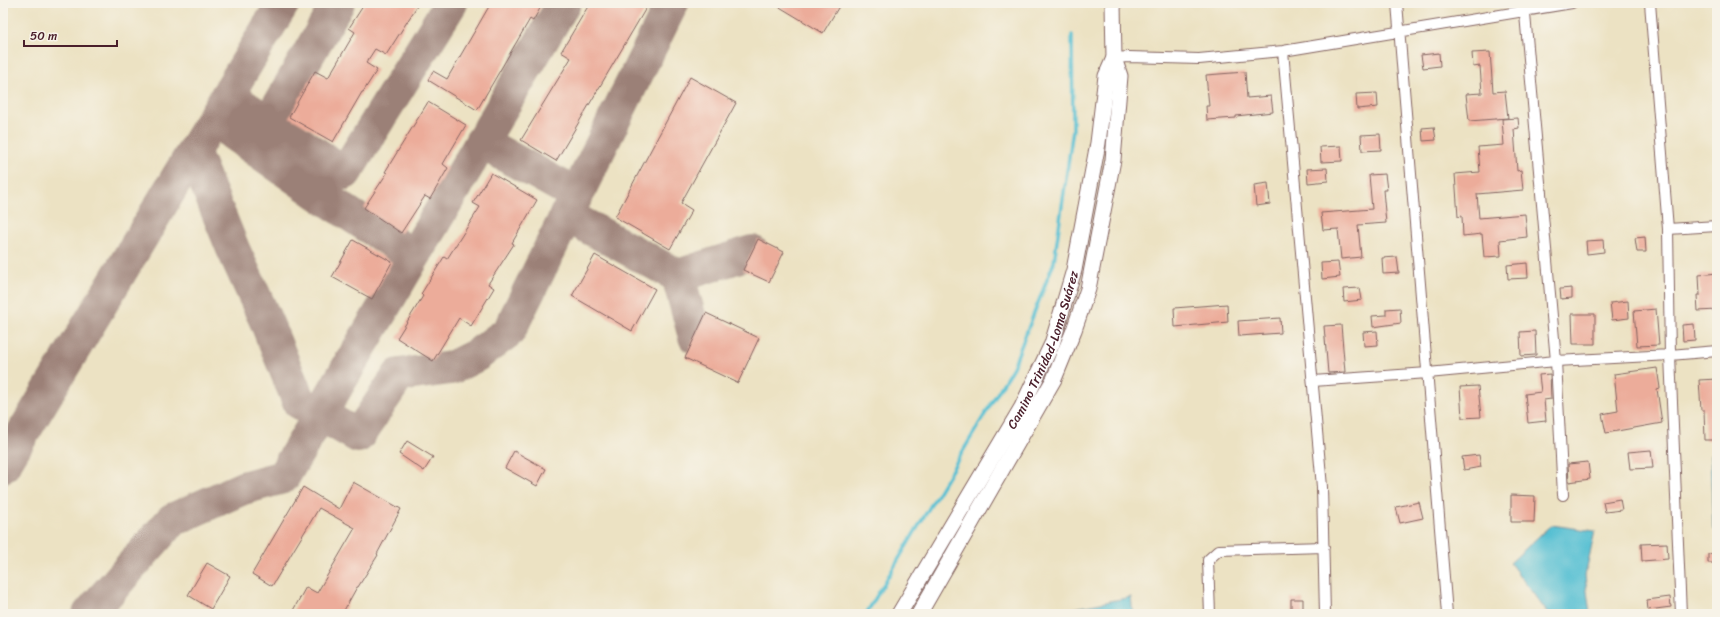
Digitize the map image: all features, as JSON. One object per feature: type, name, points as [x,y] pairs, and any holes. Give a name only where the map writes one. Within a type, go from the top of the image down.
[{"type":"street","name":"Camino Trinidad-Loma Suárez","points":[[919,614],[1054,379],[1074,330],[1088,289],[1113,160],[1120,76],[1114,58],[1113,3]]},
{"type":"street","points":[[1397,3],[1447,614]]},
{"type":"street","points":[[1114,58],[1199,59],[1283,51],[1525,7],[1572,3]]},
{"type":"street","points":[[1650,3],[1668,229],[1670,355],[1681,614]]},
{"type":"street","points":[[1525,7],[1556,362],[1563,495]]},
{"type":"street","points":[[1283,51],[1322,487],[1325,614]]},
{"type":"street","name":"Camino Trinidad-Loma Suárez","points":[[899,614],[1022,407],[1052,344],[1074,270],[1098,143],[1106,76],[1114,58]]},
{"type":"street","points":[[1668,229],[1717,226]]},
{"type":"street","points":[[1313,381],[1717,351]]},
{"type":"street","points":[[1210,614],[1208,560],[1219,550],[1324,547]]},
{"type":"water","points":[[1717,454],[1717,529],[1713,530],[1710,455]]},
{"type":"water","points":[[1551,525],[1595,531],[1585,576],[1590,614],[1557,614],[1547,612],[1510,563]]},
{"type":"water","points":[[1131,597],[1133,614],[1045,614]]},
{"type":"building","points":[[365,3],[419,3],[386,55],[375,49],[366,63],[377,70],[362,92],[333,142],[289,117],[315,71],[328,78],[355,32],[349,28]]},
{"type":"building","points":[[491,3],[543,3],[533,21],[530,19],[477,110],[428,80],[433,71],[447,79]]},
{"type":"building","points":[[590,3],[649,3],[556,161],[521,140],[571,58],[561,52]]},
{"type":"building","points":[[773,3],[841,3],[823,33]]},
{"type":"building","points":[[1490,52],[1493,92],[1505,91],[1508,118],[1469,121],[1466,94],[1482,93],[1480,66],[1473,67],[1472,53]]},
{"type":"building","points":[[1439,53],[1440,66],[1423,68],[1421,55]]},
{"type":"building","points":[[1245,72],[1247,98],[1271,96],[1273,112],[1236,116],[1236,118],[1207,120],[1206,106],[1209,106],[1206,75]]},
{"type":"building","points":[[690,77],[736,103],[681,203],[692,210],[670,249],[615,217]]},
{"type":"building","points":[[1377,93],[1378,107],[1357,109],[1356,94]]},
{"type":"building","points":[[428,102],[466,125],[443,164],[448,168],[430,199],[425,196],[401,233],[364,208],[387,173],[385,172]]},
{"type":"building","points":[[1518,118],[1519,128],[1514,129],[1517,171],[1521,170],[1523,190],[1477,194],[1479,218],[1525,214],[1527,237],[1500,240],[1501,256],[1484,257],[1482,234],[1463,236],[1462,216],[1458,217],[1455,174],[1480,172],[1478,147],[1504,145],[1502,119]]},
{"type":"building","points":[[1434,127],[1436,140],[1423,141],[1422,128]]},
{"type":"building","points":[[1380,134],[1381,150],[1362,151],[1361,135]]},
{"type":"building","points":[[1341,146],[1342,161],[1321,162],[1320,147]]},
{"type":"building","points":[[1327,168],[1328,181],[1308,183],[1307,169]]},
{"type":"building","points":[[491,173],[537,200],[512,243],[514,244],[488,284],[494,288],[471,326],[459,318],[433,361],[397,338],[423,296],[421,294],[444,257],[447,259],[480,207],[473,203]]},
{"type":"building","points":[[1385,174],[1387,190],[1383,190],[1386,223],[1358,225],[1361,257],[1341,259],[1338,229],[1323,230],[1321,213],[1372,209],[1369,175]]},
{"type":"building","points":[[1268,183],[1270,204],[1256,206],[1254,185]]},
{"type":"building","points":[[1645,237],[1646,252],[1637,252],[1635,238]]},
{"type":"building","points":[[758,239],[784,252],[769,282],[743,270]]},
{"type":"building","points":[[353,240],[392,262],[372,299],[332,277]]},
{"type":"building","points":[[1603,240],[1604,252],[1587,254],[1586,241]]},
{"type":"building","points":[[595,255],[655,289],[632,331],[572,296]]},
{"type":"building","points":[[1397,257],[1399,273],[1383,274],[1382,258]]},
{"type":"building","points":[[1338,262],[1340,277],[1322,279],[1321,263]]},
{"type":"building","points":[[1527,263],[1528,278],[1508,279],[1507,265]]},
{"type":"building","points":[[1717,273],[1717,310],[1698,311],[1697,295],[1700,295],[1699,275]]},
{"type":"building","points":[[1360,288],[1362,300],[1344,302],[1343,289]]},
{"type":"building","points":[[1572,288],[1572,298],[1561,299],[1560,289]]},
{"type":"building","points":[[1628,301],[1629,318],[1612,320],[1610,303]]},
{"type":"building","points":[[1227,304],[1228,322],[1175,327],[1174,308]]},
{"type":"building","points":[[1400,308],[1401,323],[1373,327],[1372,316],[1386,315],[1386,309]]},
{"type":"building","points":[[1656,309],[1659,345],[1637,346],[1634,311]]},
{"type":"building","points":[[706,313],[759,338],[738,383],[685,358]]},
{"type":"building","points":[[1572,314],[1595,314],[1595,344],[1573,344]]},
{"type":"building","points":[[1280,318],[1281,333],[1239,336],[1238,321]]},
{"type":"building","points":[[1694,324],[1695,340],[1683,341],[1682,325]]},
{"type":"building","points":[[1341,325],[1345,372],[1328,373],[1324,326]]},
{"type":"building","points":[[1377,331],[1378,345],[1364,346],[1363,332]]},
{"type":"building","points":[[1535,331],[1536,355],[1521,356],[1520,332]]},
{"type":"building","points":[[1657,368],[1660,388],[1657,389],[1662,423],[1606,433],[1602,414],[1618,411],[1614,374]]},
{"type":"building","points":[[1550,374],[1551,399],[1544,400],[1546,421],[1528,423],[1525,394],[1541,392],[1539,375]]},
{"type":"building","points":[[1717,379],[1717,440],[1705,440],[1704,410],[1701,410],[1699,380]]},
{"type":"building","points":[[1478,386],[1481,417],[1462,418],[1460,387]]},
{"type":"building","points":[[407,441],[433,457],[424,471],[399,454]]},
{"type":"building","points":[[1651,450],[1653,468],[1630,469],[1628,452]]},
{"type":"building","points":[[514,451],[546,469],[537,486],[505,468]]},
{"type":"building","points":[[1479,455],[1481,467],[1464,470],[1462,457]]},
{"type":"building","points":[[1588,462],[1590,479],[1569,482],[1568,464]]},
{"type":"building","points":[[353,482],[401,509],[377,554],[378,555],[357,587],[342,614],[291,614],[306,587],[317,593],[355,528],[319,508],[272,586],[252,574],[303,487],[339,509]]},
{"type":"building","points":[[1511,495],[1535,496],[1534,522],[1511,522]]},
{"type":"building","points":[[1620,499],[1622,510],[1605,512],[1603,502]]},
{"type":"building","points":[[1419,502],[1423,518],[1400,523],[1396,507]]},
{"type":"building","points":[[1667,543],[1668,559],[1642,561],[1641,544]]},
{"type":"building","points":[[1717,553],[1717,563],[1708,563],[1708,554]]},
{"type":"building","points":[[207,563],[230,576],[211,609],[188,595]]},
{"type":"building","points":[[1670,597],[1671,607],[1648,610],[1647,600]]},
{"type":"building","points":[[1291,599],[1303,599],[1303,614],[1291,614]]},
{"type":"waterway","points":[[866,614],[1013,367],[1054,262],[1073,129],[1072,35]]},
{"type":"taxiway","points":[[3,466],[283,3]]},
{"type":"taxiway","points":[[257,143],[338,3]]},
{"type":"taxiway","points":[[227,95],[345,173],[451,3]]},
{"type":"taxiway","points":[[89,614],[172,520],[243,488],[283,477],[564,3]]},
{"type":"taxiway","points":[[193,151],[233,249],[266,321],[299,402],[358,436],[399,375],[451,368],[477,355],[509,331],[672,3]]},
{"type":"taxiway","points":[[216,113],[232,133],[319,194],[413,256]]},
{"type":"taxiway","points":[[481,142],[577,195]]},
{"type":"taxiway","points":[[566,215],[678,276],[695,337]]},
{"type":"taxiway","points":[[678,276],[752,252]]}]
